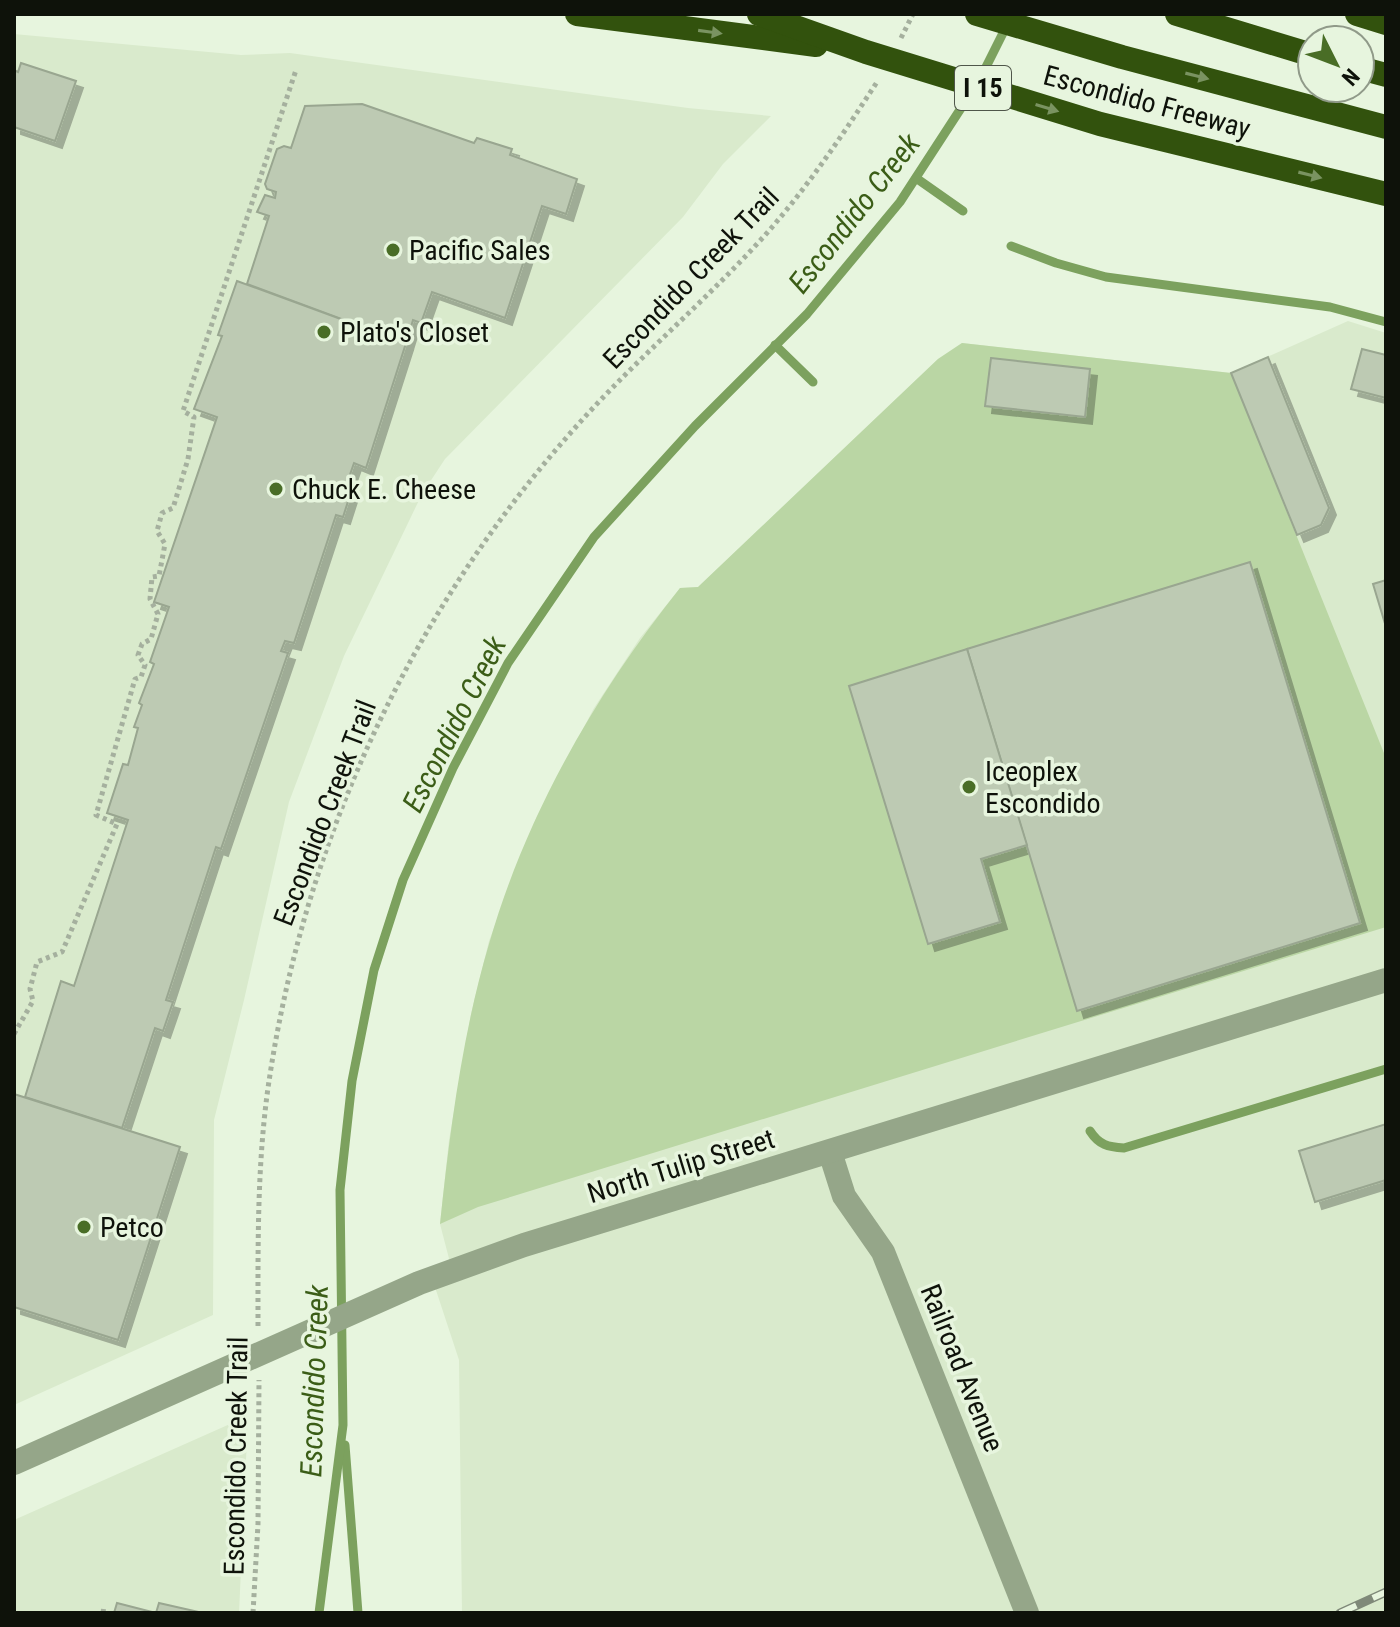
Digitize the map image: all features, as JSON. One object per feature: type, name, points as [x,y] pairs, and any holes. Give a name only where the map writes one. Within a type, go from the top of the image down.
[{"type":"highway","points":[[577,14],[866,52]]},
{"type":"highway","name":"Escondido Freeway","points":[[759,14],[866,52],[1100,124],[1386,194]]},
{"type":"highway","points":[[977,14],[1122,57],[1386,127]]},
{"type":"highway","points":[[1177,14],[1296,50]]},
{"type":"highway","points":[[1357,14],[1386,23]]},
{"type":"street","name":"North Tulip Street","points":[[14,1463],[419,1283],[524,1245],[1386,980]]},
{"type":"street","name":"Railroad Avenue","points":[[830,1152],[844,1196],[883,1252],[1027,1613]]},
{"type":"path","points":[[900,40],[913,14]]},
{"type":"path","points":[[14,1034],[33,1001],[30,989],[37,962],[62,952],[117,824],[96,815],[135,679],[141,677],[145,665],[138,655],[142,644],[151,639],[158,614],[150,599],[152,577],[159,576],[165,544],[157,531],[162,513],[173,508],[177,496],[188,459],[194,417],[183,411],[296,70]]},
{"type":"path","name":"Escondido Creek Trail","points":[[253,1613],[263,1352],[258,1249],[260,1172],[268,1089],[301,927],[337,823],[376,727],[428,627],[525,486],[575,427],[766,233],[815,176],[880,78]]},
{"type":"path","points":[[103,1613],[104,1605]]},
{"type":"shaded area","points":[[14,34],[241,55],[290,53],[688,108],[771,116],[723,164],[683,217],[445,459],[422,494],[344,656],[289,802],[214,1120],[213,1315],[14,1405]]},
{"type":"shaded area","points":[[1348,321],[1386,333],[1386,1613],[462,1613],[459,1360],[432,1278],[452,1270],[440,1224],[449,1140],[471,1014],[489,941],[537,816],[594,708],[640,638],[680,588],[698,587],[938,359],[962,343],[1231,373]]},
{"type":"shaded area","points":[[248,1416],[239,1613],[14,1613],[14,1520]]},
{"type":"green space","name":"Iceoplex Escondido","points":[[962,343],[1231,373],[1386,758],[1386,927],[478,1207],[440,1224],[458,1083],[471,1013],[489,944],[523,849],[544,802],[592,713],[680,588],[698,587],[938,359]]},
{"type":"building","points":[[21,63],[76,81],[55,141],[14,127],[14,70],[18,72]]},
{"type":"building","name":"Pacific Sales","points":[[362,104],[474,143],[477,138],[512,149],[510,155],[577,179],[566,214],[542,206],[505,318],[432,292],[421,323],[413,320],[406,343],[247,284],[269,216],[257,212],[265,195],[275,198],[276,192],[267,189],[265,184],[277,149],[284,146],[291,148],[305,106]]},
{"type":"building","points":[[237,281],[406,343],[366,468],[354,463],[346,486],[352,489],[343,517],[336,515],[294,643],[285,641],[281,651],[288,653],[221,849],[216,847],[166,1000],[173,1002],[163,1031],[155,1028],[122,1128],[25,1097],[61,981],[74,986],[128,820],[107,813],[123,764],[128,765],[138,728],[134,727],[142,705],[139,703],[154,664],[150,662],[169,607],[154,602],[217,417],[194,409],[222,336],[218,335]]},
{"type":"building","points":[[1362,349],[1386,355],[1386,398],[1351,389]]},
{"type":"building","points":[[1268,357],[1329,508],[1321,525],[1297,535],[1231,373]]},
{"type":"building","points":[[991,358],[1090,369],[1085,417],[985,406]]},
{"type":"building","points":[[1250,562],[1360,923],[1077,1011],[967,649]]},
{"type":"building","points":[[1386,580],[1386,627],[1373,584]]},
{"type":"building","points":[[967,649],[1027,845],[981,859],[1000,922],[928,944],[849,686]]},
{"type":"building","name":"Petco","points":[[14,1094],[180,1147],[118,1340],[14,1307]]},
{"type":"building","points":[[1386,1124],[1386,1180],[1315,1202],[1299,1151]]},
{"type":"building","points":[[117,1603],[156,1613],[114,1613]]},
{"type":"building","points":[[159,1603],[203,1613],[156,1613]]},
{"type":"waterway","name":"Escondido Creek","points":[[319,1613],[343,1425],[340,1190],[352,1081],[374,970],[403,880],[453,768],[508,663],[594,537],[695,426],[807,314],[900,202],[980,79],[1007,25]]},
{"type":"waterway","points":[[916,178],[963,211]]},
{"type":"waterway","points":[[1011,246],[1106,277],[1330,307],[1386,322]]},
{"type":"waterway","points":[[775,345],[813,382]]},
{"type":"waterway","points":[[1090,1131],[1104,1144],[1124,1148],[1386,1069]]},
{"type":"waterway","points":[[345,1445],[358,1613]]},
{"type":"railway","points":[[1340,1613],[1386,1592]]},
{"type":"place","name":"Pacific Sales","points":[[393,250]]},
{"type":"place","name":"Plato's Closet","points":[[324,332]]},
{"type":"place","name":"Chuck E. Cheese","points":[[276,489]]},
{"type":"place","name":"Iceoplex Escondido","points":[[969,787]]},
{"type":"place","name":"Petco","points":[[84,1227]]}]
